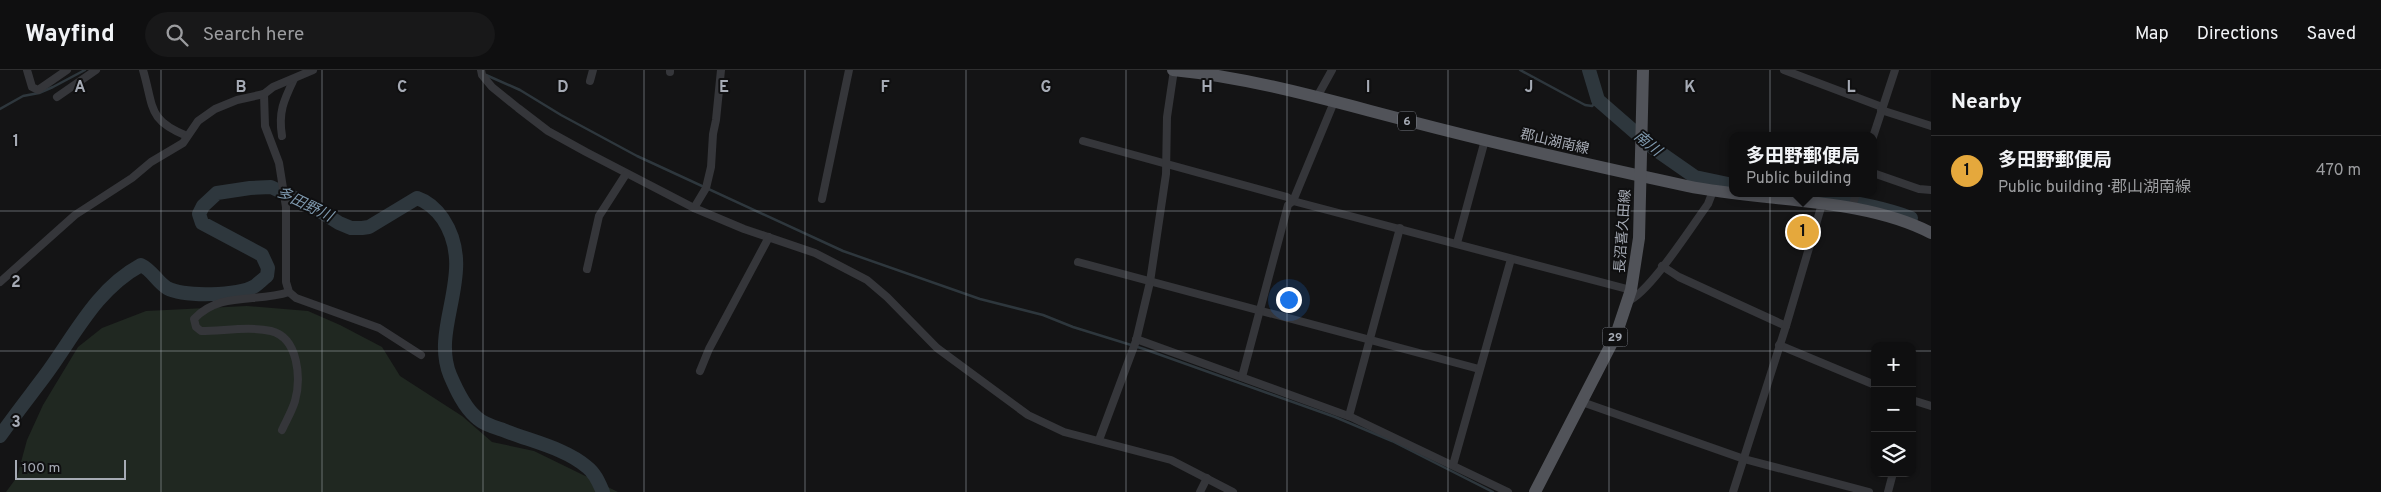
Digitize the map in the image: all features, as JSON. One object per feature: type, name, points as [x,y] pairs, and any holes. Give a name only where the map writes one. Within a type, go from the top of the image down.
[{"type":"main road","name":"郡山湖南線","points":[[1174,70],[1244,79],[1485,140],[1640,171],[1713,191],[1729,193]]},
{"type":"main road","name":"長沼喜久田線","points":[[1534,492],[1616,335],[1629,296],[1639,238],[1643,70]]},
{"type":"main road","name":"郡山湖南線","points":[[1763,197],[1822,204],[1894,219],[1931,233]]},
{"type":"street","points":[[27,70],[32,87],[38,90],[66,70]]},
{"type":"street","points":[[57,97],[96,70]]},
{"type":"street","points":[[143,70],[155,116],[169,128],[187,136]]},
{"type":"street","points":[[0,282],[75,215],[132,178],[151,162],[179,145],[198,121],[215,109],[237,100],[264,94],[273,87],[313,70]]},
{"type":"street","points":[[481,70],[482,75],[492,87],[548,131],[626,174],[694,208],[769,238],[815,253],[867,280],[888,297],[937,348],[1028,415],[1064,432],[1161,456],[1233,492]]},
{"type":"street","points":[[590,80],[593,70]]},
{"type":"street","points":[[694,208],[706,188],[711,167],[721,70]]},
{"type":"street","points":[[822,199],[849,70]]},
{"type":"street","points":[[1099,440],[1136,339],[1150,282],[1167,164],[1167,117],[1174,70]]},
{"type":"street","points":[[1317,98],[1332,70]]},
{"type":"street","points":[[1784,70],[1805,74],[1882,109],[1931,126]]},
{"type":"street","points":[[1875,132],[1895,70]]},
{"type":"street","points":[[282,136],[283,99],[294,79]]},
{"type":"street","points":[[264,94],[265,126],[279,163],[286,207],[286,282],[289,292],[296,298],[379,328],[421,355]]},
{"type":"street","points":[[1242,377],[1288,205],[1293,201],[1334,102]]},
{"type":"street","points":[[1456,243],[1485,140]]},
{"type":"street","points":[[1083,141],[1287,197],[1293,201],[1456,243],[1629,296],[1640,294],[1708,204],[1713,191]]},
{"type":"street","points":[[587,269],[598,219],[626,174]]},
{"type":"street","points":[[1877,174],[1919,189],[1931,190]]},
{"type":"street","points":[[1852,210],[1855,197]]},
{"type":"street","points":[[1733,492],[1786,326],[1822,204]]},
{"type":"street","points":[[1348,416],[1400,228]]},
{"type":"street","points":[[700,372],[709,349],[769,238]]},
{"type":"street","points":[[1453,465],[1511,259]]},
{"type":"street","points":[[1078,262],[1479,369]]},
{"type":"street","points":[[1662,266],[1679,277],[1786,326]]},
{"type":"street","points":[[282,430],[294,404],[298,369],[296,358],[287,341],[270,331],[201,331],[196,326],[194,319],[200,312],[228,299],[268,298],[289,292]]},
{"type":"street","points":[[1136,339],[1348,416],[1508,492]]},
{"type":"street","points":[[1779,345],[1871,383]]},
{"type":"street","points":[[1582,402],[1744,459],[1869,492]]},
{"type":"street","points":[[1916,404],[1931,406]]},
{"type":"street","points":[[1888,492],[1892,477]]},
{"type":"street","points":[[1200,492],[1207,478]]},
{"type":"shaded area","points":[[247,306],[308,311],[340,325],[382,347],[400,376],[462,416],[492,442],[534,451],[618,492],[6,492],[17,477],[27,440],[43,405],[78,347],[102,328],[146,311]]},
{"type":"waterway","points":[[0,109],[23,96],[39,93],[85,70]]},
{"type":"waterway","points":[[1520,70],[1585,105],[1592,106],[1598,100]]},
{"type":"waterway","name":"南川","points":[[1589,70],[1598,100],[1652,147],[1695,177],[1729,184]]},
{"type":"waterway","points":[[486,75],[520,90],[561,115],[637,156],[843,251],[980,299],[1043,315],[1073,327],[1144,349],[1335,417],[1392,441],[1493,492]]},
{"type":"waterway","name":"多田野川","points":[[0,436],[44,377],[86,315],[111,287],[141,265],[167,288],[186,293],[236,292],[255,286],[267,276],[268,268],[262,255],[202,223],[199,214],[203,206],[217,193],[271,187],[312,206],[339,223],[351,228],[369,227],[417,198],[429,204],[438,212],[453,239],[456,259],[455,279],[445,337],[445,356],[450,375],[464,403],[472,413],[485,423],[558,450],[578,460],[592,472],[603,492]]},
{"type":"waterway","name":"南川","points":[[1822,198],[1867,205],[1911,218]]},
{"type":"place","name":"多田野郵便局","points":[[1803,232]]}]
